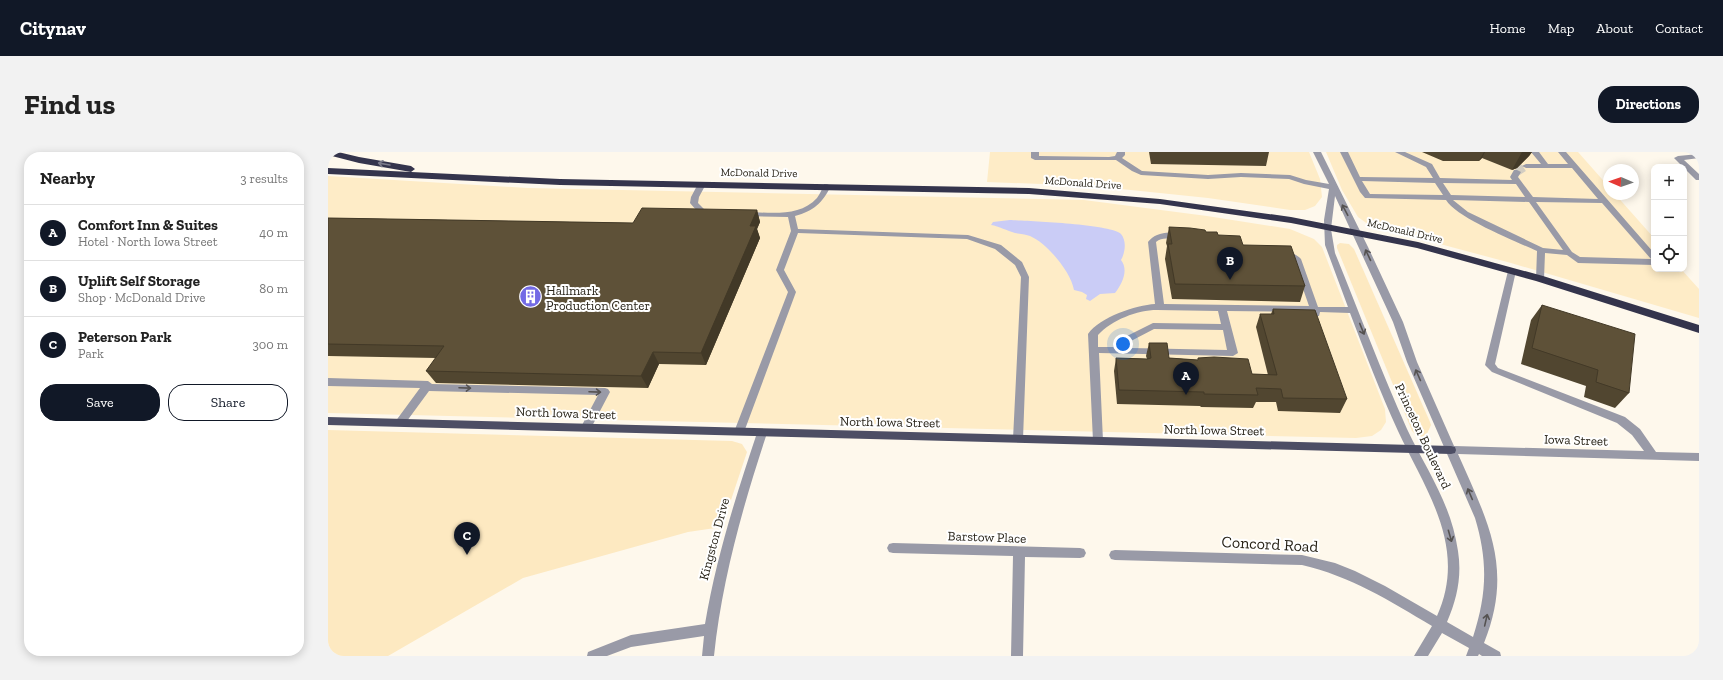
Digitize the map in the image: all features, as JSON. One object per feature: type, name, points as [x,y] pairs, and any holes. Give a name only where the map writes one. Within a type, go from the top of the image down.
[{"type":"highway","points":[[328,152],[359,160],[450,177]]},
{"type":"highway","points":[[328,171],[450,177]]},
{"type":"highway","name":"McDonald Drive","points":[[450,177],[560,182],[827,186],[1082,194],[1184,204],[1357,232],[1443,252],[1540,279],[1699,329]]},
{"type":"main road","name":"North Iowa Street","points":[[328,420],[762,433],[1451,450]]},
{"type":"street","points":[[1035,152],[1035,158],[1119,155],[1134,171],[1141,173],[1208,177],[1241,175],[1296,178],[1304,182],[1333,187]]},
{"type":"street","name":"Princeton Boulevard","points":[[1317,152],[1333,187],[1357,232],[1398,322],[1412,362],[1481,518],[1488,539],[1491,556],[1489,603],[1482,634],[1474,651]]},
{"type":"street","points":[[1344,152],[1368,196],[1604,201]]},
{"type":"street","points":[[1399,152],[1429,166],[1457,209],[1465,214],[1541,250],[1569,253]]},
{"type":"street","points":[[1535,152],[1546,166]]},
{"type":"street","points":[[1562,152],[1651,255]]},
{"type":"street","points":[[1699,156],[1678,158],[1699,178]]},
{"type":"street","points":[[1526,166],[1574,166]]},
{"type":"street","points":[[1517,172],[1514,177],[1564,244],[1569,253],[1578,260],[1651,262]]},
{"type":"street","points":[[1358,179],[1518,182]]},
{"type":"street","points":[[702,184],[695,197],[694,203],[703,212],[722,214]]},
{"type":"street","points":[[737,214],[791,215],[808,210],[818,204],[824,197],[827,186]]},
{"type":"street","name":"Princeton Boulevard","points":[[1333,187],[1327,239],[1330,248],[1400,426],[1431,487],[1445,519],[1452,543],[1454,566],[1452,585],[1439,625],[1427,647],[1420,656]]},
{"type":"street","points":[[739,432],[792,292],[780,270],[795,231],[791,215]]},
{"type":"street","points":[[795,231],[968,237],[998,247],[1019,264],[1024,277],[1018,439]]},
{"type":"street","points":[[1160,307],[1152,242],[1154,238],[1158,236],[1186,238]]},
{"type":"street","points":[[1540,279],[1541,250]]},
{"type":"street","points":[[1272,251],[1288,254],[1297,259],[1319,324]]},
{"type":"street","points":[[1512,271],[1490,365],[1495,370],[1621,420],[1636,432],[1653,456]]},
{"type":"street","points":[[1098,441],[1093,350],[1094,334],[1099,329],[1139,309],[1160,307],[1354,310]]},
{"type":"street","points":[[1093,350],[1233,353],[1222,308]]},
{"type":"street","points":[[1127,351],[1126,340],[1153,326],[1227,327]]},
{"type":"street","points":[[328,382],[428,385],[426,387]]},
{"type":"street","points":[[400,422],[426,387]]},
{"type":"street","points":[[426,387],[604,392],[586,427]]},
{"type":"street","name":"Kingston Drive","points":[[708,656],[710,629],[718,579],[731,526],[762,433]]},
{"type":"street","name":"Iowa Street","points":[[1451,450],[1699,457]]},
{"type":"street","name":"Barstow Place","points":[[893,548],[1080,553]]},
{"type":"street","points":[[1017,656],[1020,552]]},
{"type":"street","name":"Concord Road","points":[[1116,555],[1302,560],[1325,564],[1347,572],[1375,586],[1439,625],[1474,651],[1495,656]]},
{"type":"street","points":[[593,656],[631,641],[710,629]]},
{"type":"shaded area","points":[[990,152],[1309,152],[1320,179],[1322,197],[1315,206],[1305,210],[1290,210],[1208,198],[1092,186],[987,182]]},
{"type":"shaded area","points":[[1326,152],[1578,152],[1603,180],[1603,200],[1620,200],[1651,235],[1651,272],[1684,272],[1699,289],[1699,318],[1511,263],[1369,225],[1358,217],[1342,190]]},
{"type":"shaded area","points":[[328,176],[528,188],[1084,200],[1207,216],[1290,229],[1314,239],[1322,247],[1385,409],[1386,422],[1381,430],[1372,436],[1356,438],[328,413]]},
{"type":"shaded area","points":[[1340,243],[1349,244],[1354,249],[1430,422],[1431,425],[1426,436],[1418,437],[1412,431],[1337,248],[1337,245]]},
{"type":"shaded area","points":[[328,430],[732,441],[742,444],[747,452],[722,527],[688,532],[523,578],[388,656],[328,656]]},
{"type":"water","points":[[1010,220],[1086,225],[1121,234],[1125,243],[1124,254],[1121,260],[1124,268],[1124,277],[1118,289],[1115,293],[1100,294],[1090,301],[1086,299],[1087,295],[1074,290],[1072,283],[1063,267],[1051,251],[1044,245],[1030,236],[991,225],[993,222]]},
{"type":"building","name":"Hallmark Production Center","points":[[642,208],[757,210],[750,226],[756,226],[701,353],[653,352],[641,376],[426,371],[444,346],[328,344],[328,218],[633,223]]},
{"type":"building","points":[[1169,227],[1205,230],[1206,232],[1217,232],[1218,235],[1240,236],[1243,245],[1291,246],[1305,286],[1175,284],[1168,244],[1172,244]]},
{"type":"building","points":[[1542,305],[1635,334],[1629,393],[1596,382],[1598,370],[1532,348]]},
{"type":"building","points":[[1273,309],[1315,310],[1347,399],[1283,398],[1281,389],[1256,388],[1258,395],[1119,390],[1116,358],[1151,358],[1149,343],[1167,343],[1169,358],[1198,360],[1198,358],[1214,357],[1248,359],[1252,374],[1277,375],[1260,314],[1274,314]]},
{"type":"tunnel","points":[[1517,172],[1526,166]]},
{"type":"place","name":"Uplift Self Storage","points":[[1230,280]]},
{"type":"place","name":"Hallmark Production Center","points":[[531,297]]},
{"type":"place","name":"Comfort Inn & Suites","points":[[1186,395]]},
{"type":"place","name":"Peterson Park","points":[[467,555]]}]
